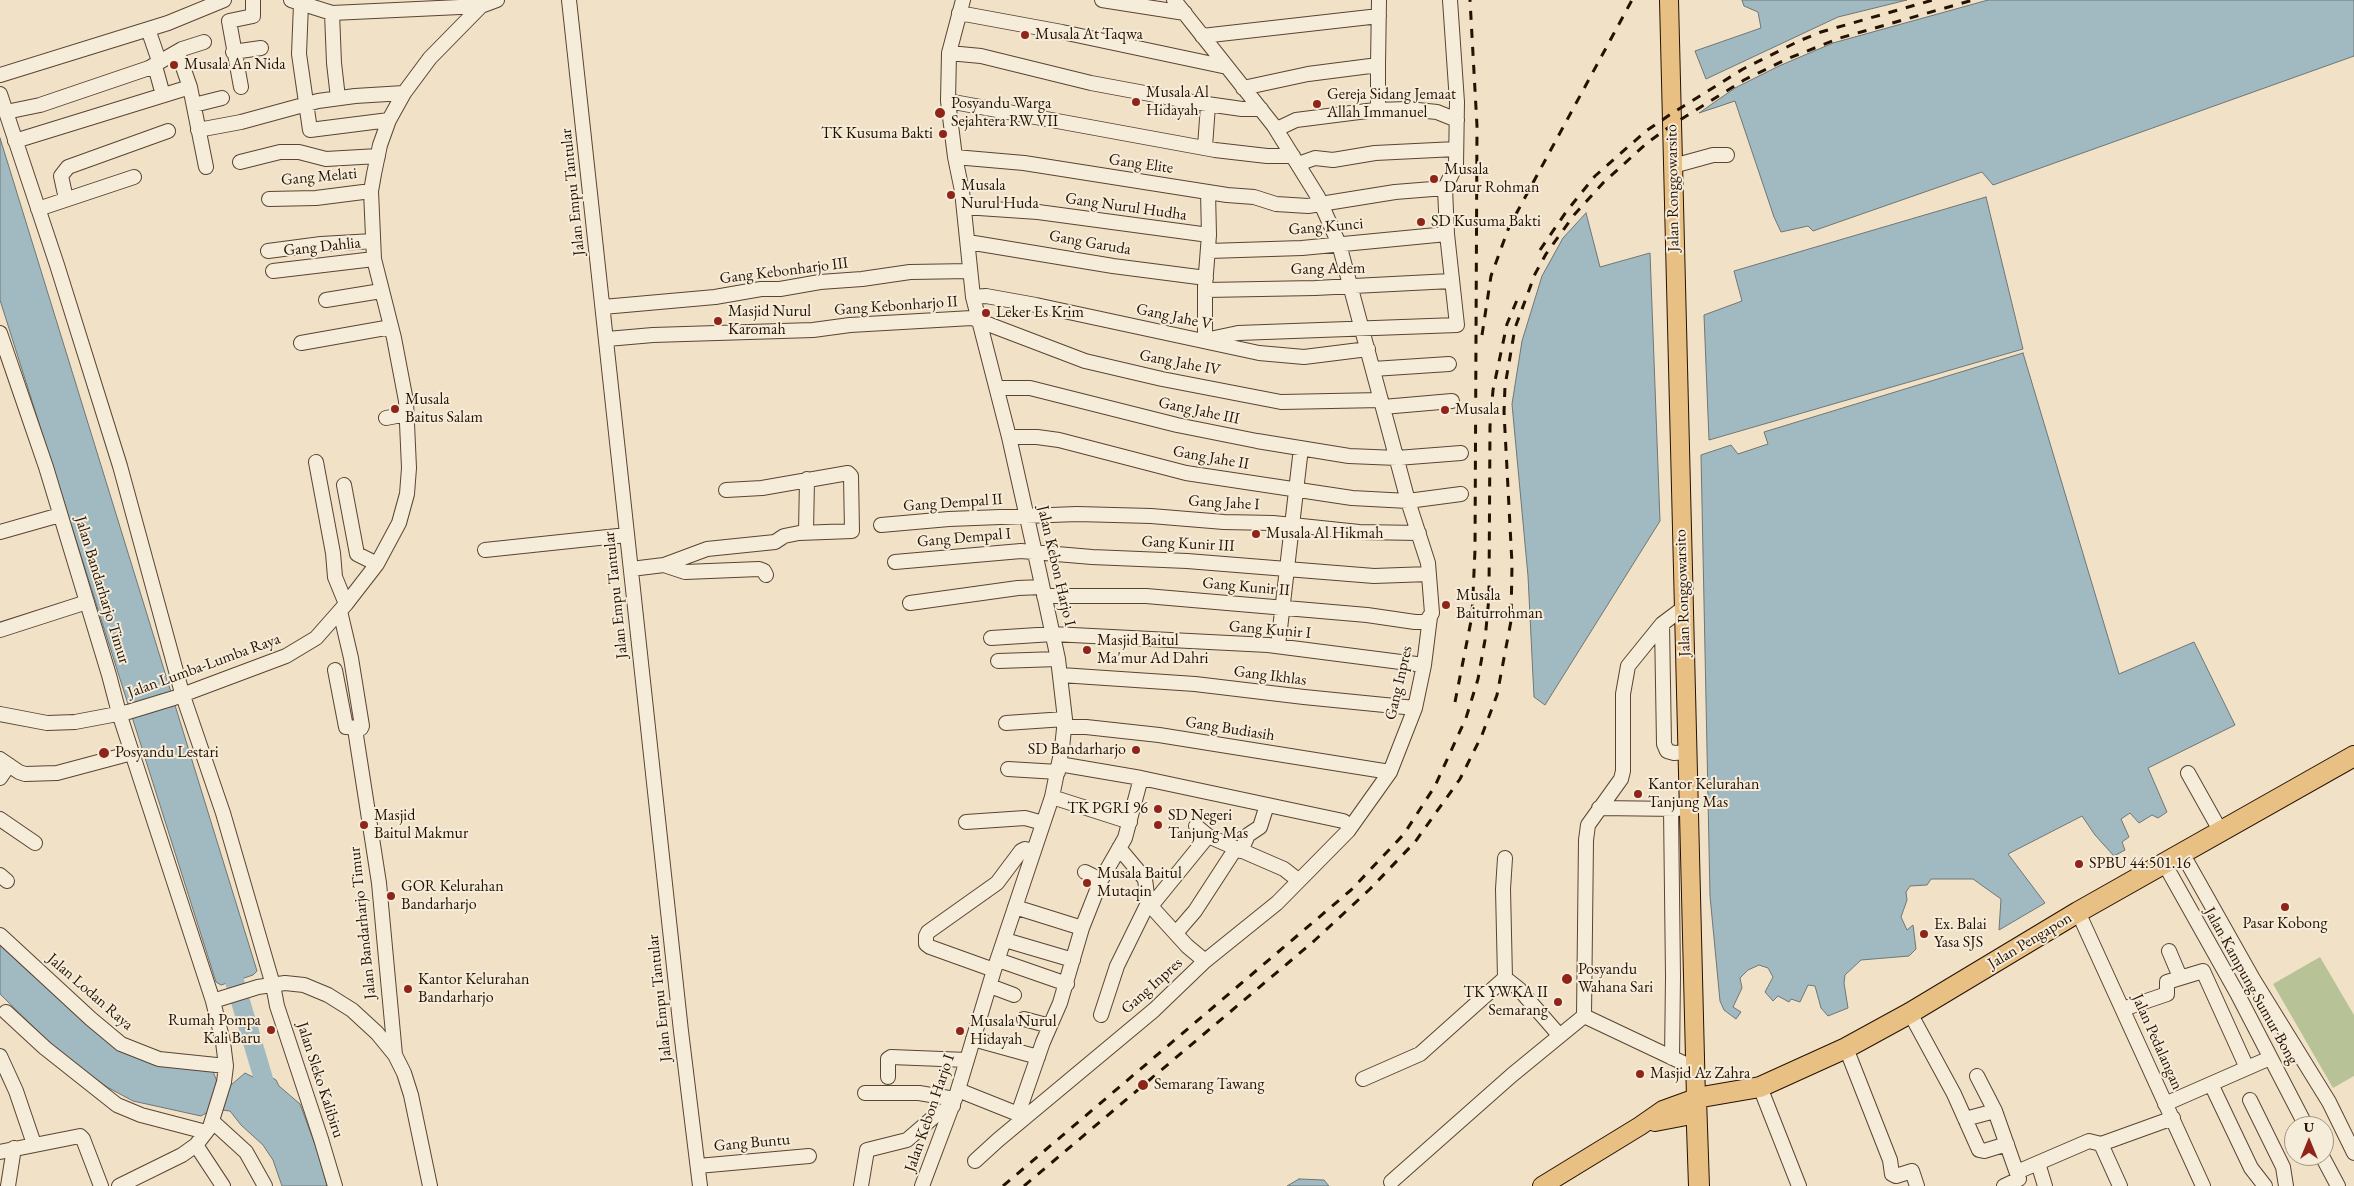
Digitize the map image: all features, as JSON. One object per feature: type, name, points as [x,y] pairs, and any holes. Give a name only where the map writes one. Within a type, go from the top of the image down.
[{"type":"highway","name":"Jalan Pengapon","points":[[1697,1106],[1760,1087],[1846,1048],[1910,1013],[2078,912],[2354,756]]},
{"type":"highway","name":"Jalan Ronggowarsito","points":[[1697,1106],[1700,1186]]},
{"type":"main road","name":"Jalan Ronggowarsito","points":[[1669,0],[1682,609],[1690,809],[1697,1106]]},
{"type":"main road","points":[[1542,1186],[1640,1126],[1697,1106]]},
{"type":"street","points":[[0,75],[185,17],[224,0]]},
{"type":"street","points":[[241,87],[233,52],[229,21],[253,16],[253,0]]},
{"type":"street","points":[[389,120],[309,129],[299,54],[296,2],[332,13],[481,6],[497,0]]},
{"type":"street","name":"Jalan Empu Tantular","points":[[569,0],[700,1186]]},
{"type":"street","points":[[1102,0],[1185,13]]},
{"type":"street","name":"Gang Inpres","points":[[975,1161],[1021,1116],[1154,1010],[1205,961],[1277,903],[1348,831],[1390,772],[1415,708],[1424,665],[1431,611],[1428,563],[1396,458],[1363,328],[1339,244],[1322,204],[1277,129],[1174,0]]},
{"type":"street","points":[[1378,110],[1379,0]]},
{"type":"street","points":[[1209,235],[1205,340],[1238,333],[1457,325],[1451,281],[1445,188],[1456,165],[1457,120],[1450,0]]},
{"type":"street","name":"Jalan Lumba-Lumba Raya","points":[[0,714],[47,723],[75,722],[124,713],[178,696],[286,656],[316,638],[343,608],[377,564],[399,523],[407,494],[409,468],[407,414],[391,327],[374,259],[372,191],[378,156],[389,120],[404,93],[430,58],[481,6]]},
{"type":"street","points":[[961,6],[1062,32],[1227,67]]},
{"type":"street","name":"Jalan Kebon Harjo I","points":[[922,1186],[955,1098],[996,965],[1052,796],[1059,768],[1064,723],[1061,675],[1053,634],[1009,437],[973,297],[964,207],[948,101],[949,53],[961,6]]},
{"type":"street","points":[[332,13],[334,63],[338,98]]},
{"type":"street","points":[[1202,36],[1379,16]]},
{"type":"street","points":[[148,29],[163,95]]},
{"type":"street","points":[[6,112],[40,104],[157,64],[204,42]]},
{"type":"street","points":[[233,52],[261,48]]},
{"type":"street","points":[[178,53],[190,87],[206,167]]},
{"type":"street","points":[[949,53],[982,56],[1091,83],[1208,104],[1261,109]]},
{"type":"street","points":[[1243,88],[1259,83],[1292,79],[1308,74],[1378,64]]},
{"type":"street","points":[[16,141],[190,87]]},
{"type":"street","points":[[198,130],[241,122],[307,103],[338,98],[404,93]]},
{"type":"street","name":"Jalan Sleko Kalibiru","points":[[0,94],[127,489],[178,696],[223,813],[273,985],[277,1006],[322,1139],[335,1186]]},
{"type":"street","points":[[194,105],[222,98]]},
{"type":"street","points":[[948,101],[1205,148],[1296,160],[1315,158],[1336,160],[1374,153],[1456,149]]},
{"type":"street","points":[[1205,148],[1208,104]]},
{"type":"street","points":[[1277,129],[1296,120],[1378,110],[1437,112],[1457,120]]},
{"type":"street","points":[[66,200],[61,176],[68,167],[168,131]]},
{"type":"street","points":[[240,162],[280,152],[299,152],[326,159],[378,156]]},
{"type":"street","points":[[1673,166],[1713,155],[1727,155]]},
{"type":"street","name":"Gang Elite","points":[[955,157],[1024,163],[1208,192],[1254,197],[1276,204],[1322,204],[1395,192],[1445,188]]},
{"type":"street","points":[[38,209],[134,177]]},
{"type":"street","name":"Gang Melati","points":[[269,199],[316,198],[372,191]]},
{"type":"street","name":"Gang Nurul Hudha","points":[[964,207],[1038,212],[1209,235],[1208,192]]},
{"type":"street","name":"Gang Kunci","points":[[1209,250],[1302,248],[1447,234]]},
{"type":"street","points":[[268,250],[373,241]]},
{"type":"street","name":"Gang Garuda","points":[[968,242],[1113,266],[1206,284]]},
{"type":"street","name":"Gang Dahlia","points":[[273,271],[374,259]]},
{"type":"street","name":"Gang Kebonharjo III","points":[[603,307],[715,297],[762,289],[780,289],[820,282],[862,280],[910,272],[970,271]]},
{"type":"street","name":"Gang Adem","points":[[1206,284],[1352,287],[1451,281]]},
{"type":"street","points":[[326,300],[381,291]]},
{"type":"street","name":"Gang Jahe V","points":[[973,297],[986,296],[1036,305],[1184,338],[1205,340],[1245,351],[1304,357],[1368,349]]},
{"type":"street","name":"Gang Kebonharjo II","points":[[606,339],[653,335],[813,330],[850,325],[972,318],[978,320]]},
{"type":"street","name":"Gang Jahe IV","points":[[978,320],[1085,361],[1247,396],[1291,403],[1452,401]]},
{"type":"street","points":[[301,343],[391,327]]},
{"type":"street","name":"Jalan Bandarharjo Timur","points":[[0,333],[124,713],[132,753],[213,1001],[223,1042],[226,1066],[224,1082],[211,1122]]},
{"type":"street","points":[[1373,369],[1450,364]]},
{"type":"street","name":"Gang Jahe III","points":[[997,388],[1030,388],[1138,416],[1257,442],[1349,456],[1396,458],[1461,453]]},
{"type":"street","points":[[386,418],[407,414]]},
{"type":"street","name":"Gang Jahe II","points":[[1009,437],[1037,437],[1059,440],[1186,473],[1352,498],[1408,501],[1460,494]]},
{"type":"street","points":[[1278,646],[1301,448]]},
{"type":"street","points":[[316,462],[333,553],[335,577],[343,608]]},
{"type":"street","points":[[631,569],[664,566],[707,548],[775,542],[784,536],[806,532],[852,531],[850,474],[845,473],[807,479],[762,488],[726,490]]},
{"type":"street","points":[[806,532],[807,479]]},
{"type":"street","points":[[344,485],[357,554],[377,564]]},
{"type":"street","points":[[0,532],[60,515]]},
{"type":"street","name":"Gang Jahe I","points":[[1027,515],[1151,516],[1224,522],[1292,524],[1359,532],[1419,533]]},
{"type":"street","name":"Gang Dempal II","points":[[881,525],[1027,515]]},
{"type":"street","points":[[485,550],[627,535]]},
{"type":"street","name":"Gang Dempal I","points":[[895,562],[1002,552],[1035,552]]},
{"type":"street","name":"Gang Kunir III","points":[[1035,552],[1288,568],[1374,576],[1429,574]]},
{"type":"street","points":[[664,566],[685,572],[762,570],[766,575]]},
{"type":"street","name":"Gang Kunir II","points":[[910,602],[1043,592],[1146,596],[1414,622],[1426,622],[1431,611]]},
{"type":"street","points":[[0,630],[87,602]]},
{"type":"street","name":"Jalan Bandarharjo Timur","points":[[335,670],[346,728],[355,729],[362,726],[343,608]]},
{"type":"street","points":[[1584,1016],[1586,840],[1588,825],[1598,808],[1621,779],[1623,771],[1623,694],[1628,666],[1662,624],[1682,609]]},
{"type":"street","points":[[1662,624],[1664,744],[1667,751],[1674,753],[1688,752]]},
{"type":"street","name":"Gang Kunir I","points":[[991,638],[1053,634],[1278,646],[1424,665]]},
{"type":"street","points":[[998,661],[1058,659]]},
{"type":"street","name":"Gang Ikhlas","points":[[1061,675],[1195,684],[1304,698],[1415,708]]},
{"type":"street","name":"Gang Budiasih","points":[[1006,723],[1064,723],[1086,728],[1159,735],[1198,743],[1238,747],[1390,772]]},
{"type":"street","name":"Jalan Bandarharjo Timur","points":[[355,729],[379,883],[395,1055]]},
{"type":"street","points":[[0,778],[4,762],[26,774],[57,773],[132,753]]},
{"type":"street","points":[[1008,769],[1059,768],[1141,778],[1348,823],[1350,825],[1348,831]]},
{"type":"street","points":[[2188,773],[2222,832]]},
{"type":"street","points":[[865,1093],[919,1093],[955,1098],[1021,1116],[1038,1057],[1067,984],[1082,928],[1101,880],[1119,848],[1130,822],[1141,778]]},
{"type":"street","points":[[1052,796],[1130,822]]},
{"type":"street","points":[[1176,933],[1195,911],[1248,835],[1260,827],[1266,804]]},
{"type":"street","points":[[1598,808],[1690,809]]},
{"type":"street","points":[[1670,809],[1673,977],[1672,1058]]},
{"type":"street","points":[[966,822],[1025,818],[1043,823]]},
{"type":"street","points":[[0,819],[35,844]]},
{"type":"street","points":[[1196,826],[1208,836],[1284,869],[1298,880]]},
{"type":"street","points":[[1101,1015],[1117,966],[1149,904],[1208,836]]},
{"type":"street","points":[[1119,848],[1145,879],[1149,904],[1205,961]]},
{"type":"street","points":[[1034,851],[1025,849],[1021,851],[997,883],[928,932],[926,944],[968,959],[1067,984]]},
{"type":"street","points":[[2182,853],[2253,980],[2329,1102],[2354,1153]]},
{"type":"street","points":[[1363,1079],[1420,1054],[1505,978],[1503,889],[1505,858]]},
{"type":"street","name":"Jalan Kampung Sumur Bong","points":[[2164,863],[2237,993],[2301,1116]]},
{"type":"street","points":[[1085,872],[1101,880]]},
{"type":"street","points":[[1015,907],[1082,928]]},
{"type":"street","name":"Jalan Pedalangan","points":[[2078,912],[2203,1186]]},
{"type":"street","name":"Jalan Lodan Raya","points":[[0,935],[91,1019],[121,1044],[159,1059],[226,1066]]},
{"type":"street","points":[[1005,940],[1073,960]]},
{"type":"street","points":[[2169,951],[2180,977]]},
{"type":"street","points":[[2123,1009],[2168,994],[2166,982],[2201,970],[2204,972],[2247,1068]]},
{"type":"street","points":[[1505,978],[1519,989],[1559,1035]]},
{"type":"street","points":[[213,1001],[251,989],[285,983],[304,985],[328,995],[352,1010],[377,1033],[395,1055],[404,1073],[411,1095],[430,1186]]},
{"type":"street","points":[[990,986],[1014,995]]},
{"type":"street","points":[[6,1012],[63,1063],[116,1105],[141,1115],[211,1122],[246,1152],[265,1186]]},
{"type":"street","points":[[1910,1013],[1978,1148],[1984,1151],[2007,1144]]},
{"type":"street","points":[[1391,1182],[1559,1035],[1584,1016]]},
{"type":"street","points":[[1584,1016],[1696,1068]]},
{"type":"street","points":[[1024,1019],[1050,1026]]},
{"type":"street","points":[[973,1039],[1038,1057]]},
{"type":"street","points":[[1846,1048],[1890,1160],[1900,1163],[1912,1171],[1917,1186]]},
{"type":"street","points":[[0,1056],[16,1091],[34,1144]]},
{"type":"street","points":[[888,1077],[888,1059],[891,1057],[967,1060]]},
{"type":"street","points":[[2165,1104],[2270,1058]]},
{"type":"street","points":[[1977,1076],[1994,1111],[2020,1180],[2004,1186]]},
{"type":"street","points":[[2211,1084],[2251,1168],[2265,1186]]},
{"type":"street","points":[[1760,1087],[1799,1186]]},
{"type":"street","points":[[861,1186],[867,1150],[907,1140],[955,1098]]},
{"type":"street","points":[[2250,1100],[2283,1166],[2286,1186]]},
{"type":"street","points":[[1965,1119],[1994,1111]]},
{"type":"street","points":[[2017,1172],[2090,1141],[2101,1144],[2173,1118]]},
{"type":"street","points":[[119,1186],[182,1155],[196,1145],[211,1122]]},
{"type":"street","points":[[8,1186],[7,1150],[76,1136],[81,1137],[101,1186]]},
{"type":"street","points":[[2101,1144],[2120,1186]]},
{"type":"street","points":[[196,1145],[224,1186]]},
{"type":"street","name":"Gang Buntu","points":[[698,1166],[809,1156]]},
{"type":"street","points":[[2038,1163],[2045,1186]]},
{"type":"street","points":[[2327,1166],[2338,1186]]},
{"type":"green space","points":[[2320,957],[2354,1015],[2354,1076],[2333,1088],[2273,984]]},
{"type":"water","points":[[1742,0],[1907,0],[1838,17],[1706,79],[1695,51],[1761,28],[1758,12],[1744,6]]},
{"type":"water","points":[[1988,0],[2354,0],[2354,56],[1993,185],[1982,172],[1813,231],[1808,226],[1781,232],[1774,217],[1735,101],[1699,113],[1735,88],[1779,66],[1833,43]]},
{"type":"water","points":[[0,138],[257,971],[253,975],[241,979],[242,983],[232,986],[230,982],[221,985],[216,982],[0,300]]},
{"type":"water","points":[[1986,197],[2023,349],[1709,440],[1704,315],[1742,301],[1734,271]]},
{"type":"water","points":[[1586,213],[1600,267],[1650,253],[1660,521],[1545,705],[1534,697],[1528,576],[1512,404],[1522,341],[1542,276],[1563,238]]},
{"type":"water","points":[[2023,353],[2119,674],[2194,642],[2235,725],[2148,768],[2167,812],[2158,818],[2152,815],[2139,823],[2130,813],[2121,819],[2129,837],[2122,842],[2125,850],[2114,856],[2095,835],[2082,816],[2008,854],[2045,903],[1999,930],[2001,899],[1973,879],[1931,879],[1927,885],[1910,886],[1906,892],[1907,900],[1901,917],[1907,930],[1913,925],[1916,949],[1909,956],[1861,960],[1845,975],[1844,983],[1848,1008],[1828,1016],[1821,1008],[1815,986],[1808,985],[1800,1002],[1791,999],[1789,1002],[1778,996],[1773,1001],[1765,992],[1773,977],[1768,968],[1759,965],[1748,970],[1740,978],[1742,988],[1733,1007],[1741,1012],[1736,1019],[1724,1010],[1720,1001],[1710,896],[1701,455],[1731,445],[1738,454],[1768,444],[1764,432]]},
{"type":"water","points":[[0,944],[121,1050],[212,1069],[218,1084],[231,1085],[245,1073],[253,1077],[271,1077],[276,1080],[279,1086],[300,1104],[321,1161],[327,1186],[282,1186],[273,1160],[263,1145],[241,1125],[230,1111],[213,1109],[201,1116],[133,1101],[107,1087],[58,1051],[0,994]]},
{"type":"water","points":[[1299,1179],[1324,1180],[1329,1186],[1287,1186]]},
{"type":"waterway","points":[[233,976],[270,1101]]},
{"type":"railway","points":[[1455,702],[1472,616],[1475,550],[1477,126],[1470,0]]},
{"type":"railway","points":[[1482,335],[1491,276],[1509,227],[1632,0]]},
{"type":"railway","points":[[1540,250],[1566,212],[1595,176],[1646,131],[1671,114],[1743,69],[1799,41],[1821,32],[1933,0]]},
{"type":"railway","points":[[1024,1186],[1314,941],[1370,889],[1415,842],[1460,779],[1482,735],[1497,695],[1511,621],[1512,564],[1504,412],[1505,386],[1515,328],[1535,274],[1546,254],[1574,215],[1603,183],[1647,143],[1744,80],[1787,59],[1840,38],[1973,0]]},
{"type":"railway","points":[[1003,1186],[1351,890],[1404,834],[1435,786],[1466,718],[1478,679],[1485,640],[1489,597],[1490,426],[1493,390],[1507,324],[1517,300]]},
{"type":"place","name":"Musala At Taqwa","points":[[1025,35]]},
{"type":"place","name":"Musala An Nida","points":[[174,65]]},
{"type":"place","name":"Musala Al Hidayah","points":[[1136,102]]},
{"type":"place","name":"Gereja Sidang Jemaat Allah Immanuel","points":[[1317,104]]},
{"type":"place","name":"Posyandu Warga Sejahtera RW VII","points":[[940,113]]},
{"type":"place","name":"TK Kusuma Bakti","points":[[943,134]]},
{"type":"place","name":"Musala Darur Rohman","points":[[1434,179]]},
{"type":"place","name":"Musala Nurul Huda","points":[[951,195]]},
{"type":"place","name":"SD Kusuma Bakti","points":[[1421,222]]},
{"type":"place","name":"Leker Es Krim","points":[[986,313]]},
{"type":"place","name":"Masjid Nurul Karomah","points":[[718,321]]},
{"type":"place","name":"Musala Baitus Salam","points":[[395,409]]},
{"type":"place","name":"Musala","points":[[1445,410]]},
{"type":"place","name":"Musala Al Hikmah","points":[[1256,534]]},
{"type":"place","name":"Musala Baiturrohman","points":[[1446,605]]},
{"type":"place","name":"Masjid Baitul Ma'mur Ad Dahri","points":[[1087,650]]},
{"type":"place","name":"SD Bandarharjo","points":[[1136,750]]},
{"type":"place","name":"Posyandu Lestari","points":[[104,753]]},
{"type":"place","name":"Kantor Kelurahan Tanjung Mas","points":[[1638,794]]},
{"type":"place","name":"TK PGRI 96","points":[[1158,809]]},
{"type":"place","name":"Masjid Baitul Makmur","points":[[364,825]]},
{"type":"place","name":"SD Negeri Tanjung Mas","points":[[1158,825]]},
{"type":"place","name":"SPBU 44.501.16","points":[[2079,864]]},
{"type":"place","name":"Musala Baitul Mutaqin","points":[[1087,883]]},
{"type":"place","name":"GOR Kelurahan Bandarharjo","points":[[391,896]]},
{"type":"place","name":"Pasar Kobong","points":[[2285,907]]},
{"type":"place","name":"Ex. Balai Yasa SJS","points":[[1924,934]]},
{"type":"place","name":"Posyandu Wahana Sari","points":[[1567,979]]},
{"type":"place","name":"Kantor Kelurahan Bandarharjo","points":[[408,989]]},
{"type":"place","name":"TK YWKA II Semarang","points":[[1558,1002]]},
{"type":"place","name":"Rumah Pompa Kali Baru","points":[[271,1030]]},
{"type":"place","name":"Musala Nurul Hidayah","points":[[960,1031]]},
{"type":"place","name":"Masjid Az Zahra","points":[[1640,1074]]},
{"type":"place","name":"Semarang Tawang","points":[[1143,1085]]}]
